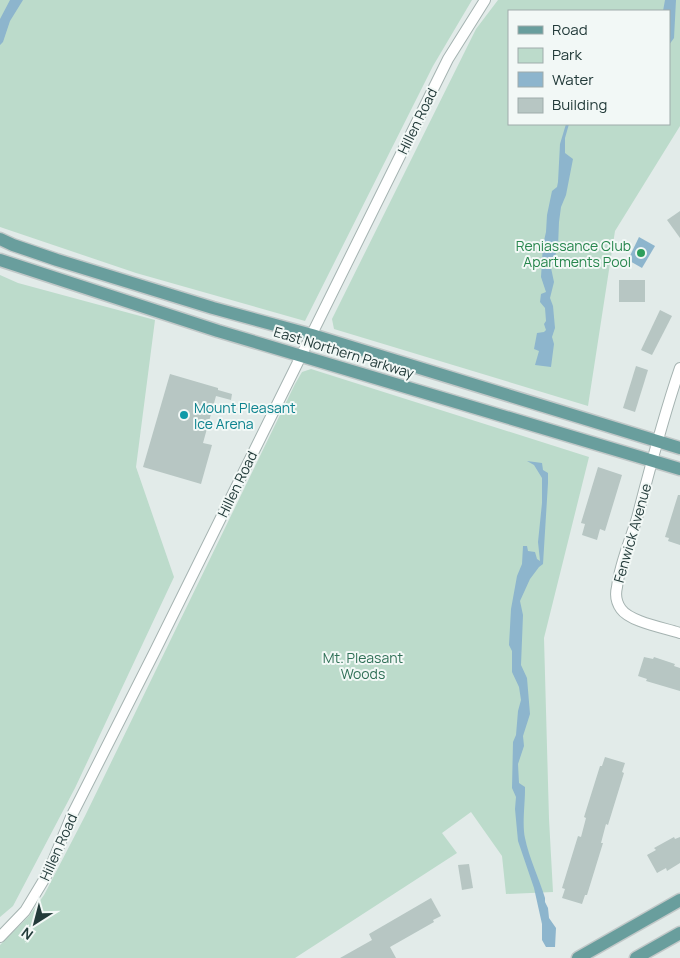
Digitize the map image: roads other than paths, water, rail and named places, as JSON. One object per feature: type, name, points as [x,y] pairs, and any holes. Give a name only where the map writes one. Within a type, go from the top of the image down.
[{"type":"main road","name":"East Northern Parkway","points":[[0,239],[57,260],[213,308],[312,335],[680,448]]},
{"type":"main road","name":"East Northern Parkway","points":[[0,260],[218,331],[680,469]]},
{"type":"main road","points":[[578,958],[593,954],[680,900]]},
{"type":"main road","points":[[636,958],[680,933]]},
{"type":"street","name":"Hillen Road","points":[[0,937],[25,911],[48,873],[71,818],[448,59],[485,0]]},
{"type":"street","name":"Fenwick Avenue","points":[[680,368],[620,572],[616,599],[618,605],[627,615],[636,620],[680,633]]},
{"type":"water","points":[[10,0],[23,0],[10,21],[3,42],[0,45],[0,19]]},
{"type":"water","points":[[665,0],[676,0],[674,38],[670,44],[670,10],[663,10]]},
{"type":"water","points":[[566,125],[569,125],[565,138],[565,153],[573,159],[566,195],[561,207],[558,247],[551,268],[554,282],[550,298],[553,306],[555,328],[552,337],[554,344],[551,367],[535,365],[539,351],[534,349],[537,333],[546,330],[544,324],[546,321],[545,308],[540,302],[541,294],[546,292],[541,277],[543,245],[552,191],[557,187],[558,182],[560,144]]},
{"type":"water","name":"Reniassance Club Apartments Pool","points":[[639,237],[655,246],[642,268],[628,260]]},
{"type":"water","points":[[527,461],[542,463],[543,470],[548,473],[548,483],[543,564],[530,579],[520,601],[523,615],[521,665],[527,678],[530,714],[523,736],[524,746],[518,764],[519,783],[525,787],[525,838],[548,908],[549,918],[556,928],[555,947],[546,947],[542,940],[542,924],[534,888],[518,841],[515,809],[516,797],[512,788],[513,742],[516,735],[521,700],[519,687],[512,672],[512,651],[509,645],[511,609],[517,576],[522,564],[523,546],[527,546],[528,551],[535,552],[537,559],[540,561],[538,542],[542,503],[542,478],[534,465]]},
{"type":"place","name":"Reniassance Club Apartments Pool","points":[[641,253]]},
{"type":"place","name":"Mount Pleasant Ice Arena","points":[[184,415]]},
{"type":"park label","name":"Mt. Pleasant Woods","points":[[363,666]]}]
